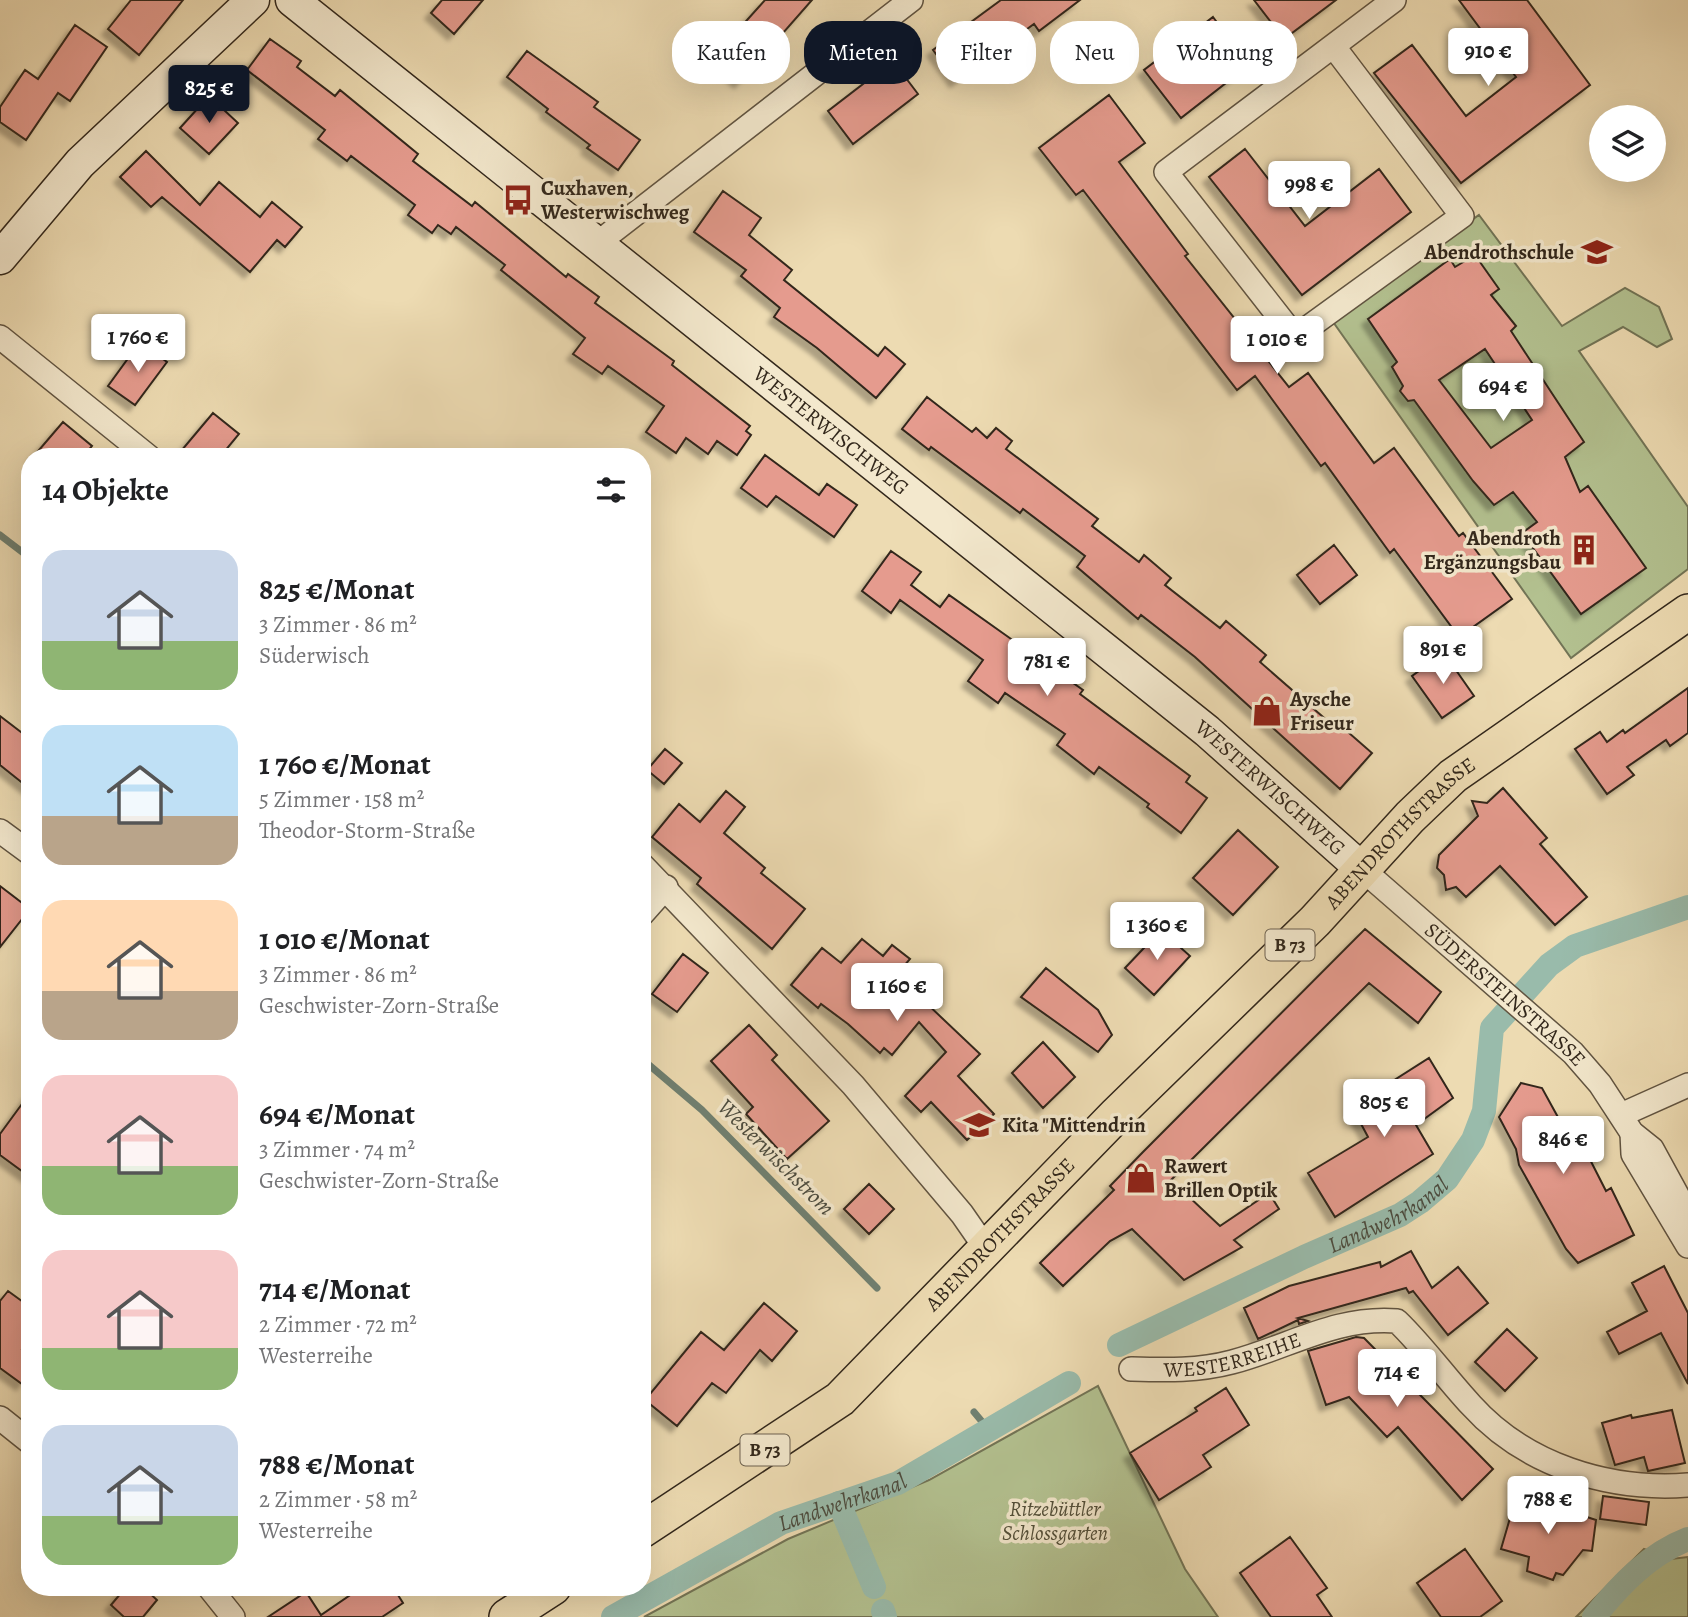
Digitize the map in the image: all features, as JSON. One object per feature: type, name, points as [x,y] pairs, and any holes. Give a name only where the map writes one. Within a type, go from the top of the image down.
[{"type":"main road","name":"ABENDROTHSTRASSE","points":[[651,1524],[840,1399],[1117,1114],[1315,921],[1410,817],[1453,776],[1688,612]]},
{"type":"main road","points":[[507,1617],[539,1596]]},
{"type":"street","points":[[0,258],[80,163],[253,0]]},
{"type":"street","name":"WESTERWISCHWEG","points":[[292,0],[599,242],[1207,731],[1363,870]]},
{"type":"street","points":[[599,242],[911,0]]},
{"type":"street","points":[[1334,47],[1462,216],[1295,337],[1166,172],[1394,0]]},
{"type":"street","points":[[0,337],[138,448]]},
{"type":"street","points":[[0,831],[21,846]]},
{"type":"street","name":"SÜDERSTEINSTRASSE","points":[[1363,870],[1581,1061],[1627,1124],[1652,1149],[1688,1215]]},
{"type":"street","points":[[651,873],[853,1085],[962,1214],[987,1250]]},
{"type":"street","points":[[651,904],[666,887]]},
{"type":"street","points":[[1627,1124],[1688,1085]]},
{"type":"street","name":"SÜDERSTEINSTRASSE","points":[[1627,1124],[1633,1154],[1688,1246]]},
{"type":"street","name":"WESTERREIHE","points":[[1131,1369],[1182,1371],[1233,1362],[1327,1327],[1373,1319],[1397,1321],[1421,1344],[1472,1406],[1522,1449],[1588,1477],[1663,1487],[1688,1485]]},
{"type":"street","points":[[0,1418],[21,1435]]},
{"type":"street","points":[[216,1596],[233,1617]]},
{"type":"green space","points":[[1479,215],[1562,326],[1625,288],[1659,307],[1672,339],[1657,347],[1623,327],[1579,351],[1688,507],[1688,569],[1571,658],[1331,319]]},
{"type":"green space","name":"Ritzebüttler Schlossgarten","points":[[1098,1386],[1185,1569],[1218,1617],[644,1617],[788,1539],[929,1480]]},
{"type":"green space","points":[[1644,1549],[1671,1559],[1688,1557],[1688,1617],[1576,1617]]},
{"type":"building","points":[[131,0],[183,0],[139,55],[108,29]]},
{"type":"building","points":[[442,0],[483,0],[454,34],[431,13]]},
{"type":"building","points":[[765,0],[812,0],[790,25],[790,21],[746,21]]},
{"type":"building","points":[[1001,0],[1080,0],[1039,31],[1036,21],[972,21]]},
{"type":"building","points":[[1254,0],[1336,0],[1297,29],[1297,21],[1270,21]]},
{"type":"building","points":[[1459,0],[1527,0],[1590,85],[1461,183],[1374,73],[1412,45],[1466,116],[1516,77]]},
{"type":"building","points":[[75,25],[107,47],[70,101],[58,93],[26,140],[0,122],[0,107],[25,70],[38,79]]},
{"type":"building","points":[[270,39],[301,61],[297,67],[335,96],[340,90],[418,154],[413,161],[472,206],[475,202],[566,277],[568,274],[599,297],[595,303],[674,361],[672,365],[750,426],[746,431],[751,435],[737,455],[717,441],[708,454],[686,438],[676,453],[646,432],[664,406],[608,366],[602,374],[573,354],[585,338],[501,270],[505,265],[456,227],[451,234],[438,225],[432,233],[408,215],[415,205],[351,156],[347,161],[318,139],[325,130],[247,70]]},
{"type":"building","points":[[527,51],[598,102],[594,107],[640,140],[618,170],[587,148],[590,145],[546,112],[548,109],[507,77]]},
{"type":"building","points":[[1153,63],[1153,82],[1144,70]]},
{"type":"building","points":[[863,84],[910,84],[918,94],[853,144],[828,111]]},
{"type":"building","points":[[1155,84],[1225,84],[1181,118]]},
{"type":"building","points":[[1109,95],[1145,143],[1119,162],[1188,254],[1185,256],[1289,387],[1308,373],[1374,463],[1394,448],[1459,536],[1463,533],[1512,599],[1459,637],[1394,549],[1390,553],[1325,463],[1321,466],[1255,376],[1237,390],[1083,190],[1076,195],[1039,148]]},
{"type":"building","points":[[209,96],[238,123],[209,154],[180,128]]},
{"type":"building","points":[[1245,149],[1305,226],[1379,169],[1411,212],[1302,295],[1209,177]]},
{"type":"building","points":[[146,151],[200,205],[219,182],[260,217],[272,202],[302,227],[285,247],[277,240],[250,272],[162,197],[151,207],[120,177]]},
{"type":"building","points":[[723,191],[761,218],[749,235],[792,270],[784,280],[878,356],[885,347],[905,364],[876,398],[817,348],[774,317],[780,308],[741,276],[746,270],[694,232]]},
{"type":"building","points":[[1475,255],[1499,289],[1491,295],[1516,326],[1511,331],[1584,442],[1565,457],[1580,492],[1588,486],[1646,568],[1581,614],[1522,533],[1537,522],[1513,492],[1494,505],[1473,481],[1414,400],[1408,401],[1400,391],[1403,386],[1392,367],[1397,362],[1368,319],[1450,259],[1455,267]],"holes":[[[1485,349],[1532,420],[1491,448],[1439,380]]]},
{"type":"building","points":[[140,342],[167,362],[135,405],[108,386]]},
{"type":"building","points":[[927,397],[972,432],[976,428],[987,438],[996,428],[1012,441],[1006,449],[1098,519],[1092,526],[1139,562],[1144,555],[1171,578],[1165,585],[1220,628],[1226,621],[1266,655],[1260,662],[1330,723],[1333,719],[1372,753],[1340,789],[1195,657],[1141,615],[1138,619],[1077,567],[1085,556],[1023,509],[1020,513],[931,447],[929,450],[902,429]]},
{"type":"building","points":[[213,413],[239,434],[227,448],[184,448]]},
{"type":"building","points":[[63,422],[92,446],[90,448],[41,448]]},
{"type":"building","points":[[765,455],[819,495],[827,484],[857,505],[834,537],[776,496],[767,507],[741,488]]},
{"type":"building","points":[[1334,545],[1357,575],[1320,604],[1297,575]]},
{"type":"building","points":[[891,551],[921,572],[911,585],[940,607],[949,595],[1083,690],[1080,694],[1190,776],[1186,782],[1207,798],[1181,833],[1147,807],[1149,804],[1099,767],[1094,774],[1057,745],[1065,734],[1005,693],[998,703],[968,681],[983,660],[900,600],[891,613],[862,591]]},
{"type":"building","points":[[1444,653],[1474,696],[1442,718],[1412,676]]},
{"type":"building","points":[[1688,688],[1688,733],[1670,746],[1666,740],[1627,767],[1634,775],[1607,794],[1575,749],[1600,732],[1607,742],[1623,730],[1625,733]]},
{"type":"building","points":[[0,716],[21,732],[21,782],[0,765]]},
{"type":"building","points":[[665,749],[682,763],[664,784],[651,773],[651,765]]},
{"type":"building","points":[[1503,788],[1547,838],[1540,844],[1587,897],[1555,925],[1500,866],[1466,897],[1456,887],[1446,890],[1444,875],[1437,868],[1439,855],[1478,816],[1472,801],[1487,803]]},
{"type":"building","points":[[726,791],[745,807],[724,833],[765,868],[761,873],[805,909],[772,949],[697,884],[701,878],[652,837],[679,804],[700,822]]},
{"type":"building","points":[[1238,830],[1278,867],[1233,915],[1193,878]]},
{"type":"building","points":[[0,886],[21,902],[21,920],[0,947]]},
{"type":"building","points":[[1365,929],[1441,992],[1418,1023],[1369,983],[1171,1180],[1220,1226],[1269,1193],[1279,1209],[1234,1240],[1242,1247],[1184,1280],[1132,1229],[1110,1241],[1063,1286],[1040,1263],[1114,1190],[1110,1186],[1143,1152]]},
{"type":"building","points":[[1161,930],[1190,956],[1154,995],[1125,968]]},
{"type":"building","points":[[862,939],[883,956],[892,945],[910,959],[904,966],[932,990],[924,1001],[980,1054],[958,1076],[994,1114],[967,1140],[931,1102],[921,1112],[905,1096],[946,1052],[919,1022],[892,1055],[884,1048],[880,1053],[848,1024],[821,1004],[818,1008],[791,985],[822,948],[841,963]]},
{"type":"building","points":[[683,954],[708,973],[677,1012],[652,994]]},
{"type":"building","points":[[1046,968],[1098,1010],[1112,1035],[1098,1052],[1021,997]]},
{"type":"building","points":[[749,1025],[777,1055],[772,1060],[829,1121],[787,1159],[746,1114],[753,1107],[711,1061]]},
{"type":"building","points":[[1043,1042],[1075,1077],[1043,1108],[1012,1073]]},
{"type":"building","points":[[1429,1058],[1453,1098],[1416,1125],[1433,1154],[1335,1217],[1308,1173],[1368,1137],[1352,1107]]},
{"type":"building","points":[[1521,1083],[1542,1088],[1559,1119],[1577,1134],[1606,1191],[1611,1188],[1634,1235],[1578,1263],[1566,1249],[1519,1165],[1516,1149],[1499,1117]]},
{"type":"building","points":[[21,1105],[21,1170],[0,1155],[0,1134]]},
{"type":"building","points":[[869,1184],[894,1209],[869,1234],[844,1209]]},
{"type":"building","points":[[1411,1251],[1432,1288],[1458,1267],[1488,1303],[1448,1335],[1413,1291],[1409,1293],[1406,1288],[1298,1318],[1308,1321],[1299,1324],[1298,1320],[1258,1339],[1244,1308],[1289,1286],[1380,1262],[1381,1267]]},
{"type":"building","points":[[1664,1266],[1688,1313],[1688,1384],[1661,1333],[1619,1354],[1607,1332],[1647,1311],[1632,1283]]},
{"type":"building","points":[[8,1291],[21,1300],[21,1383],[0,1368],[0,1301]]},
{"type":"building","points":[[764,1303],[797,1331],[772,1361],[760,1350],[726,1393],[712,1383],[677,1426],[651,1405],[651,1393],[701,1332],[724,1350]]},
{"type":"building","points":[[1507,1329],[1537,1358],[1505,1391],[1475,1362]]},
{"type":"building","points":[[1356,1337],[1364,1338],[1493,1469],[1462,1500],[1398,1427],[1387,1437],[1349,1397],[1326,1405],[1308,1351]]},
{"type":"building","points":[[1226,1388],[1249,1425],[1203,1455],[1211,1467],[1159,1500],[1130,1453],[1197,1411],[1195,1408]]},
{"type":"building","points":[[1672,1410],[1685,1463],[1648,1471],[1644,1457],[1615,1465],[1602,1423],[1631,1415],[1632,1418]]},
{"type":"building","points":[[1517,1494],[1596,1520],[1592,1551],[1583,1550],[1563,1575],[1556,1573],[1553,1580],[1527,1571],[1529,1557],[1501,1549]]},
{"type":"building","points":[[1603,1496],[1649,1502],[1646,1525],[1600,1519]]},
{"type":"building","points":[[1290,1537],[1327,1588],[1317,1595],[1332,1617],[1271,1617],[1240,1573]]},
{"type":"building","points":[[1465,1549],[1502,1601],[1480,1617],[1441,1617],[1417,1583]]},
{"type":"building","points":[[118,1596],[153,1596],[157,1600],[143,1617],[124,1617],[111,1605]]},
{"type":"building","points":[[300,1596],[309,1596],[321,1615],[349,1596],[399,1596],[403,1603],[382,1617],[268,1617]]},
{"type":"waterway","name":"Westerwischstrom","points":[[0,535],[21,551]]},
{"type":"waterway","name":"Landwehrkanal","points":[[1119,1345],[1304,1257],[1400,1215],[1420,1202],[1447,1179],[1473,1140],[1484,1111],[1492,1028],[1549,965],[1575,946],[1688,907]]},
{"type":"waterway","name":"Westerwischstrom","points":[[651,1067],[702,1110],[877,1288]]},
{"type":"waterway","name":"Landwehrkanal","points":[[651,1596],[781,1523],[898,1483],[1069,1383]]},
{"type":"waterway","name":"Westerwischstrom","points":[[974,1412],[989,1430]]},
{"type":"waterway","points":[[839,1503],[874,1587]]},
{"type":"waterway","points":[[1594,1617],[1614,1593],[1648,1562],[1688,1539]]},
{"type":"waterway","name":"Landwehrkanal","points":[[613,1617],[651,1596]]},
{"type":"waterway","points":[[883,1611],[885,1617]]},
{"type":"place","name":"Cuxhaven, Westerwischweg","points":[[518,200]]},
{"type":"place","name":"Abendrothschule","points":[[1597,252]]},
{"type":"place","name":"Abendroth Ergänzungsbau","points":[[1584,550]]},
{"type":"place","name":"Aysche Friseur","points":[[1267,711]]},
{"type":"place","name":"Kita \"Mittendrin","points":[[979,1125]]},
{"type":"place","name":"Rawert Brillen Optik","points":[[1141,1178]]}]
